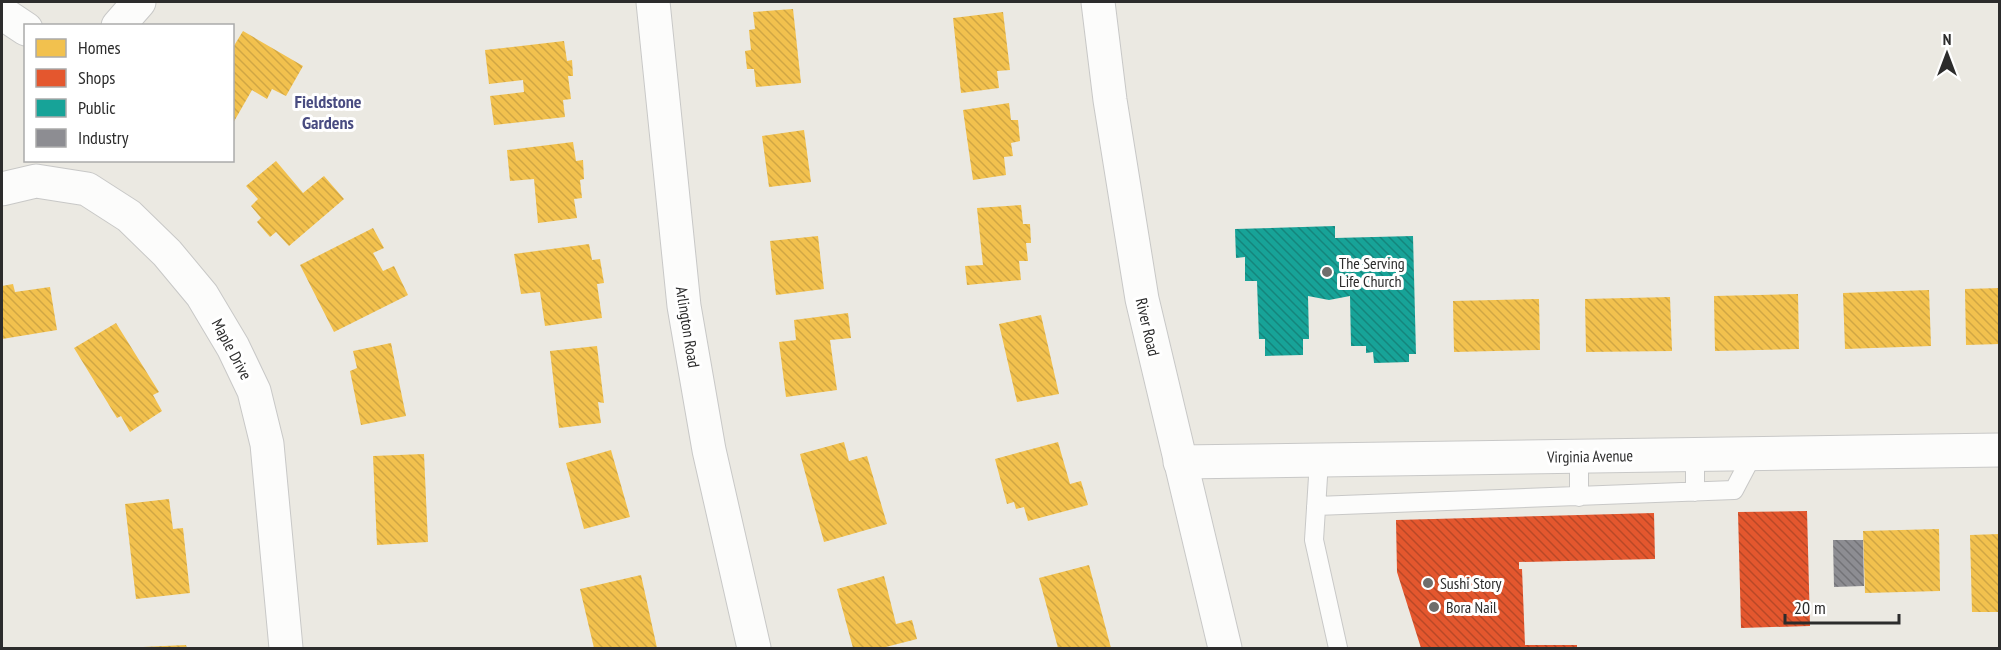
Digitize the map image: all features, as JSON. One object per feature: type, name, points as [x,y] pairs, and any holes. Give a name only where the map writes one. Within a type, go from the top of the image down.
[{"type":"street","points":[[120,24],[139,2]]},
{"type":"street","name":"Arlington Road","points":[[652,2],[684,306],[709,450],[754,648]]},
{"type":"street","name":"River Road","points":[[1098,2],[1129,231],[1142,299],[1225,648]]},
{"type":"street","points":[[2,13],[24,27]]},
{"type":"street","name":"Maple Drive","points":[[2,189],[47,171],[87,189],[129,216],[167,253],[202,295],[233,347],[254,391],[267,444],[286,648]]},
{"type":"street","name":"Virginia Avenue","points":[[1180,462],[2000,450]]},
{"type":"lane","points":[[1695,454],[1695,492]]},
{"type":"lane","points":[[1316,506],[1734,490],[1753,454]]},
{"type":"lane","points":[[1579,456],[1579,497]]},
{"type":"lane","points":[[1319,461],[1314,540],[1338,648]]},
{"type":"building: Homes","points":[[793,9],[801,83],[756,87],[754,69],[747,69],[745,51],[751,50],[749,30],[755,29],[753,12]]},
{"type":"building: Homes","points":[[1003,12],[1010,70],[997,71],[999,88],[961,93],[953,18]]},
{"type":"building: Homes","points":[[243,31],[303,66],[286,96],[272,89],[267,99],[252,90],[234,122],[234,46]]},
{"type":"building: Homes","points":[[564,41],[567,61],[572,60],[573,76],[568,76],[571,99],[563,100],[565,117],[494,125],[490,96],[524,92],[523,80],[489,84],[485,50]]},
{"type":"building: Homes","points":[[1009,103],[1011,120],[1018,120],[1020,141],[1011,143],[1013,156],[1004,157],[1006,175],[973,180],[963,110]]},
{"type":"building: Homes","points":[[804,130],[811,182],[769,187],[762,136]]},
{"type":"building: Homes","points":[[573,142],[576,161],[583,160],[584,179],[580,180],[582,198],[574,199],[577,218],[538,223],[534,179],[510,181],[507,150]]},
{"type":"building: Homes","points":[[276,161],[303,193],[324,176],[344,199],[289,246],[276,232],[270,237],[257,222],[261,218],[251,206],[258,199],[246,186]]},
{"type":"building: Homes","points":[[1021,205],[1023,224],[1030,224],[1031,243],[1026,243],[1028,261],[1019,261],[1021,280],[967,285],[965,266],[983,265],[977,208]]},
{"type":"building: Homes","points":[[373,228],[384,248],[373,253],[383,271],[394,266],[408,295],[334,332],[300,265]]},
{"type":"building: Homes","points":[[818,236],[824,289],[776,295],[770,241]]},
{"type":"building: Homes","points":[[589,244],[592,260],[600,259],[604,283],[597,284],[602,318],[545,326],[540,292],[521,294],[514,254]]},
{"type":"building: Homes","points":[[13,284],[15,292],[50,287],[57,330],[2,339],[2,286]]},
{"type":"building: Homes","points":[[2000,288],[2000,344],[1966,345],[1965,289]]},
{"type":"building: Homes","points":[[1929,290],[1931,346],[1845,349],[1843,293]]},
{"type":"building: Homes","points":[[1798,294],[1799,349],[1715,351],[1714,296]]},
{"type":"building: Homes","points":[[1670,297],[1672,351],[1586,352],[1585,299]]},
{"type":"building: Homes","points":[[1539,299],[1540,350],[1454,352],[1453,301]]},
{"type":"building: Homes","points":[[848,313],[851,338],[830,340],[837,390],[786,397],[779,342],[796,340],[794,320]]},
{"type":"building: Homes","points":[[1041,315],[1059,394],[1017,402],[999,324]]},
{"type":"building: Homes","points":[[116,323],[159,392],[153,395],[162,411],[130,432],[121,416],[117,418],[74,348]]},
{"type":"building: Homes","points":[[391,343],[406,416],[361,425],[350,371],[357,368],[353,351]]},
{"type":"building: Homes","points":[[597,346],[604,403],[598,402],[601,423],[559,428],[550,351]]},
{"type":"building: Homes","points":[[844,442],[849,461],[867,456],[887,524],[824,542],[800,454]]},
{"type":"building: Homes","points":[[1058,442],[1070,484],[1081,481],[1088,505],[1028,521],[1024,507],[1016,509],[1014,502],[1007,504],[995,459]]},
{"type":"building: Homes","points":[[611,450],[630,517],[584,529],[566,463]]},
{"type":"building: Homes","points":[[424,454],[428,542],[377,545],[373,456]]},
{"type":"building: Homes","points":[[169,499],[173,529],[183,528],[190,593],[136,599],[125,504]]},
{"type":"building: Homes","points":[[1939,529],[1940,591],[1865,593],[1863,531]]},
{"type":"building: Homes","points":[[2000,534],[2000,612],[1972,612],[1970,535]]},
{"type":"building: Homes","points":[[1089,565],[1111,648],[1058,648],[1039,578]]},
{"type":"building: Homes","points":[[641,575],[657,648],[594,648],[580,589]]},
{"type":"building: Homes","points":[[884,576],[896,624],[912,620],[917,639],[882,648],[853,648],[837,589]]},
{"type":"building: Homes","points":[[186,645],[187,648],[143,648],[143,647]]},
{"type":"building: Shops","points":[[1807,511],[1810,626],[1741,628],[1738,512]]},
{"type":"building: Shops","points":[[1654,513],[1655,559],[1519,562],[1519,569],[1522,569],[1525,645],[1577,645],[1577,648],[1421,648],[1397,572],[1396,520]]},
{"type":"building: Public","points":[[1335,226],[1335,238],[1413,236],[1416,354],[1409,354],[1409,362],[1374,363],[1373,352],[1366,353],[1366,346],[1351,346],[1350,296],[1329,300],[1308,296],[1309,339],[1303,339],[1303,355],[1265,356],[1265,339],[1259,339],[1257,281],[1245,281],[1245,257],[1236,258],[1235,229]]},
{"type":"building: Industry","points":[[1833,540],[1863,540],[1864,586],[1834,587]]},
{"type":"place","name":"The Serving Life Church","points":[[1327,272]]},
{"type":"place","name":"Sushi Story","points":[[1428,583]]},
{"type":"place","name":"Bora Nail","points":[[1434,607]]},
{"type":"district","name":"Fieldstone Gardens","points":[[328,112]]}]
